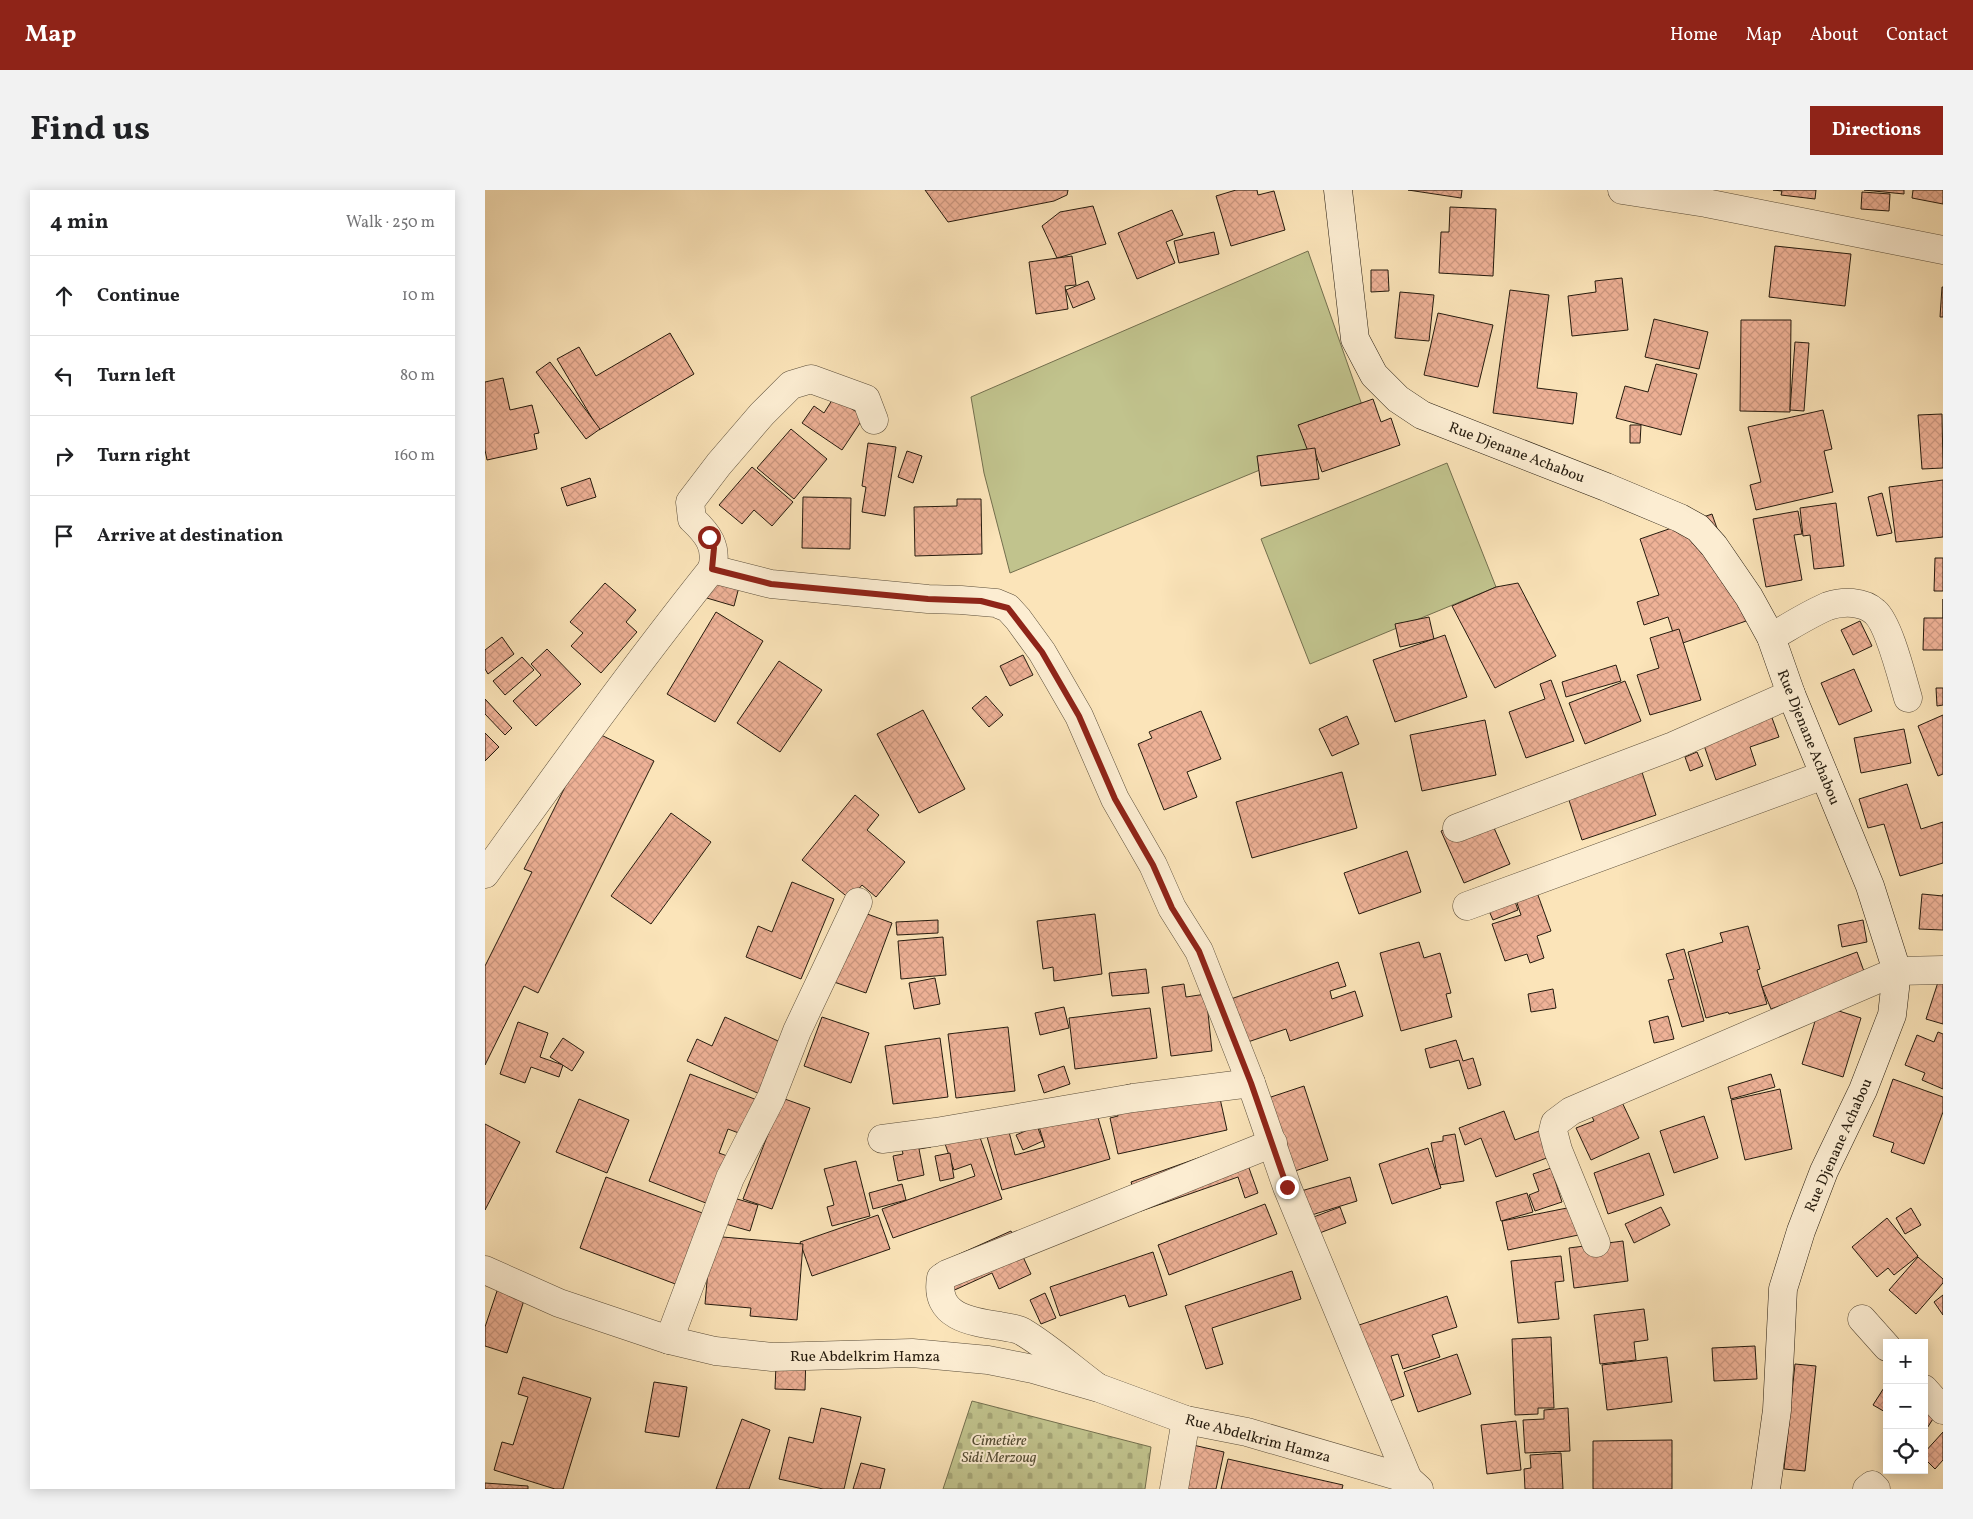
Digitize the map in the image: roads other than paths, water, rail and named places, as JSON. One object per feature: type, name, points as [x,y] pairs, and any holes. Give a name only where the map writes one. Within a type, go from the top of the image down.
[{"type":"street","name":"Rue Djenane Achabou","points":[[1338,190],[1355,339],[1374,375],[1397,399],[1422,415],[1606,487],[1691,523],[1698,528],[1714,546],[1749,596],[1771,637],[1791,694],[1870,886],[1897,971],[1892,1016],[1863,1090],[1824,1172],[1801,1231],[1783,1289],[1777,1410],[1766,1489]]},
{"type":"street","points":[[1621,190],[1707,197],[1943,250]]},
{"type":"street","points":[[485,874],[673,617],[712,569],[715,554],[713,543],[702,528],[692,519],[690,502],[719,464],[762,414],[791,385],[811,379],[866,398],[874,420]]},
{"type":"street","points":[[712,569],[771,584],[928,599],[981,601],[1008,608],[1042,652],[1074,708],[1115,799],[1153,865],[1172,908],[1199,951],[1251,1083],[1290,1196],[1413,1484]]},
{"type":"street","points":[[1771,637],[1829,606],[1854,602],[1865,606],[1876,613],[1884,626],[1908,698]]},
{"type":"street","points":[[1457,828],[1673,746],[1791,694]]},
{"type":"street","points":[[1467,906],[1824,776]]},
{"type":"street","points":[[669,1340],[730,1178],[771,1098],[797,1031],[857,902]]},
{"type":"street","points":[[1596,1243],[1558,1150],[1553,1131],[1555,1123],[1560,1117],[1897,971],[1943,970]]},
{"type":"street","points":[[882,1139],[936,1132],[1133,1098],[1251,1083]]},
{"type":"street","points":[[1099,1388],[1021,1330],[971,1321],[958,1316],[944,1306],[940,1286],[941,1278],[1273,1143]]},
{"type":"street","name":"Rue Abdelkrim Hamza","points":[[485,1270],[559,1302],[669,1340],[715,1351],[772,1357],[912,1353],[988,1360],[1033,1368],[1099,1388],[1186,1420],[1247,1432],[1413,1484]]},
{"type":"street","points":[[1862,1319],[1883,1343]]},
{"type":"street","points":[[1928,1393],[1943,1410]]},
{"type":"street","points":[[1174,1489],[1186,1420]]},
{"type":"street","points":[[1867,1489],[1872,1485],[1876,1489]]},
{"type":"park label","name":"Cimetière Sidi Merzoug","points":[[999,1448]]}]
